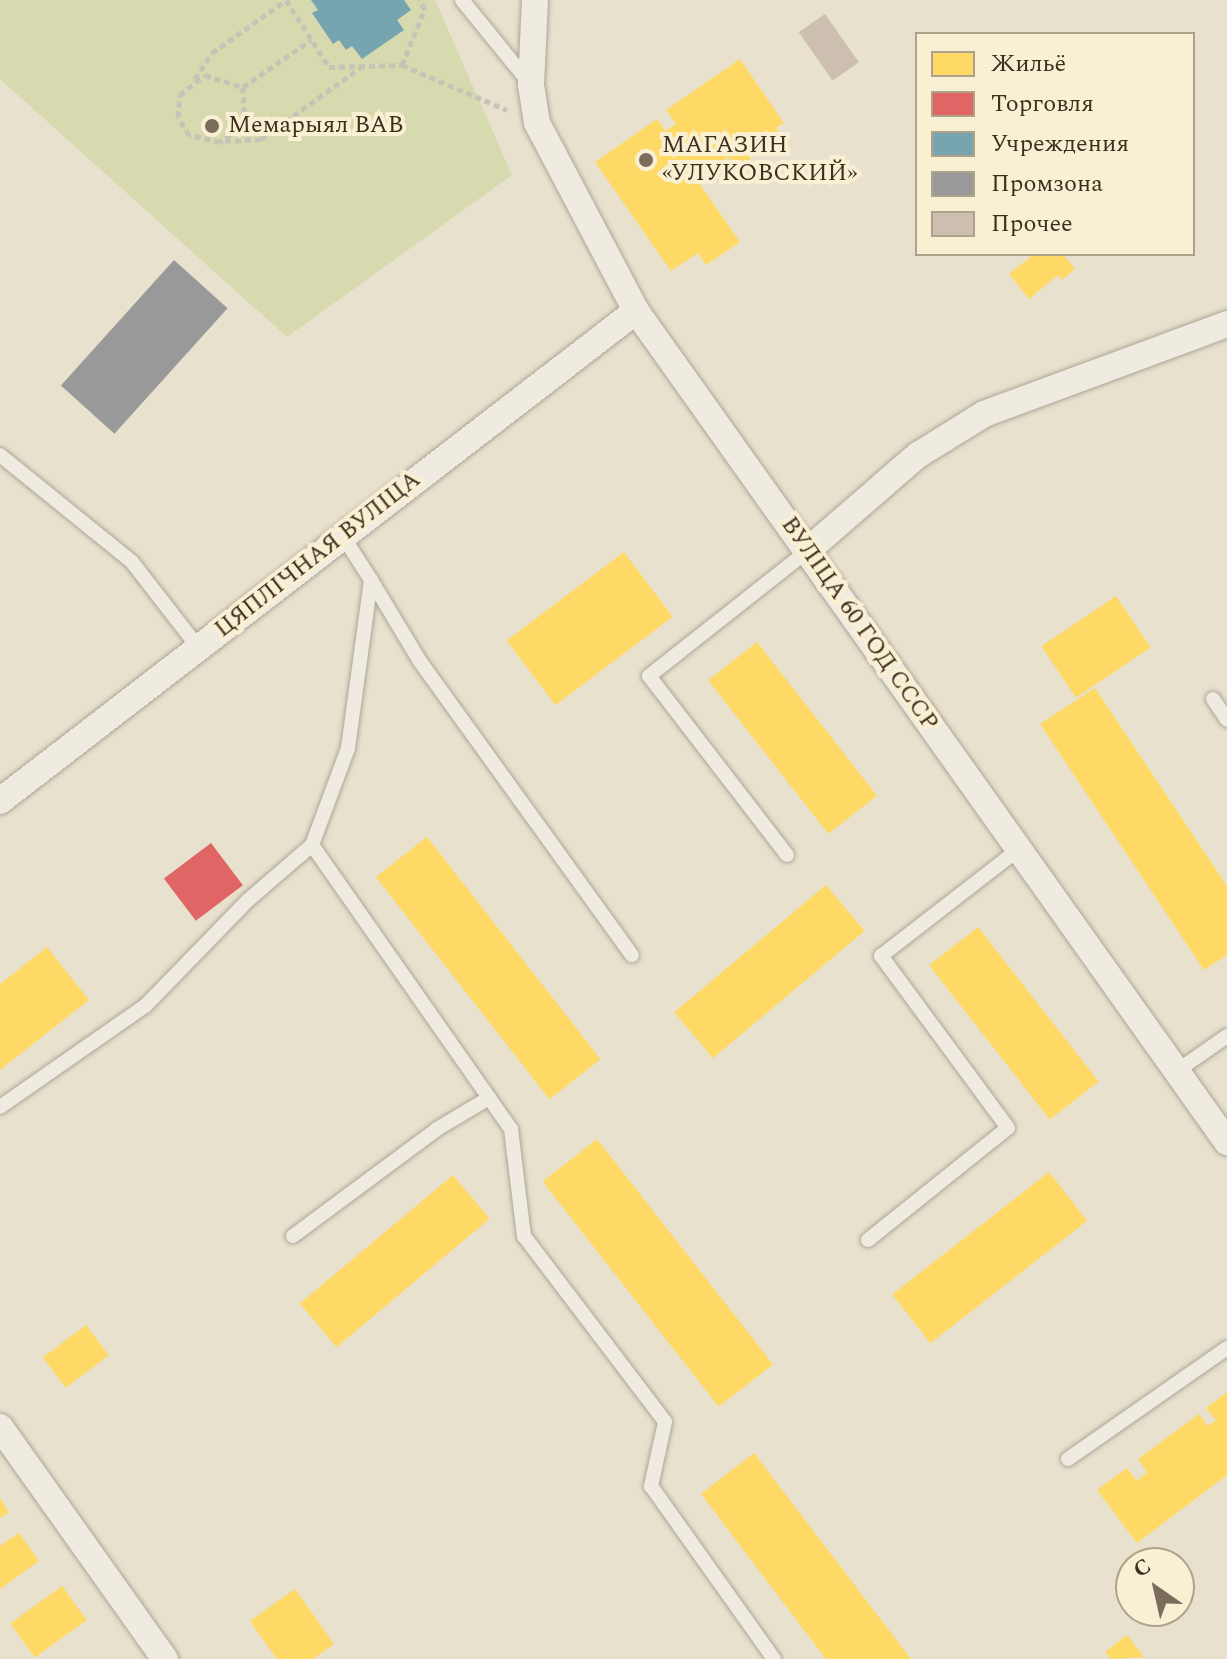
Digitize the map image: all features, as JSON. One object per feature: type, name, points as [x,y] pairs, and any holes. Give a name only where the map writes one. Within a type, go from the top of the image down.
[{"type":"street","name":"ВУЛІЦА 60 ГОД СССР","points":[[535,0],[531,85],[537,123],[636,311],[1227,1142]]},
{"type":"street","name":"ЦЯПЛІЧНАЯ ВУЛІЦА","points":[[0,801],[636,311]]},
{"type":"street","points":[[807,551],[918,455],[984,414],[1227,324]]},
{"type":"street","points":[[0,1427],[165,1659]]},
{"type":"lane","points":[[462,0],[531,85]]},
{"type":"lane","points":[[0,455],[132,562],[198,647]]},
{"type":"lane","points":[[343,536],[419,660],[632,955]]},
{"type":"lane","points":[[787,855],[649,676],[807,551]]},
{"type":"lane","points":[[0,1107],[145,1006],[247,901],[312,845],[348,748],[371,580]]},
{"type":"lane","points":[[1213,699],[1227,720]]},
{"type":"lane","points":[[312,845],[511,1129],[524,1236],[665,1422],[651,1486],[774,1659]]},
{"type":"lane","points":[[868,1240],[1008,1128],[881,956],[1019,849]]},
{"type":"lane","points":[[1177,1071],[1227,1036]]},
{"type":"lane","points":[[293,1236],[437,1129],[489,1098]]},
{"type":"lane","points":[[1068,1459],[1227,1348]]},
{"type":"path","points":[[362,66],[261,139],[198,140],[178,117],[180,95],[212,53],[285,0],[329,67],[362,66],[402,65],[537,123]]},
{"type":"path","points":[[402,65],[425,9],[419,0]]},
{"type":"path","points":[[243,87],[311,40]]},
{"type":"path","points":[[194,79],[216,75],[243,87]]},
{"type":"path","points":[[220,142],[239,129],[244,118],[243,87]]},
{"type":"green space","points":[[0,0],[435,0],[512,175],[287,337],[0,79]]},
{"type":"building: Жильё","points":[[740,59],[784,123],[776,128],[782,137],[736,169],[728,157],[696,179],[740,242],[706,265],[698,253],[671,271],[595,162],[657,119],[665,131],[676,124],[666,110]]},
{"type":"building: Жильё","points":[[1032,256],[1065,256],[1075,269],[1062,280],[1058,275],[1029,299],[1009,274]]},
{"type":"building: Жильё","points":[[624,552],[673,617],[555,705],[507,640]]},
{"type":"building: Жильё","points":[[1116,596],[1151,647],[1076,698],[1041,646]]},
{"type":"building: Жильё","points":[[757,642],[877,796],[828,834],[708,680]]},
{"type":"building: Жильё","points":[[1095,688],[1227,886],[1227,955],[1204,970],[1040,724]]},
{"type":"building: Жильё","points":[[427,837],[601,1059],[549,1099],[376,877]]},
{"type":"building: Жильё","points":[[826,885],[865,931],[713,1058],[674,1012]]},
{"type":"building: Жильё","points":[[978,927],[1099,1081],[1050,1120],[929,965]]},
{"type":"building: Жильё","points":[[47,947],[89,1000],[0,1070],[0,984]]},
{"type":"building: Жильё","points":[[597,1139],[773,1364],[719,1407],[543,1181]]},
{"type":"building: Жильё","points":[[1049,1172],[1087,1221],[930,1343],[892,1295]]},
{"type":"building: Жильё","points":[[453,1175],[490,1219],[336,1347],[300,1304]]},
{"type":"building: Жильё","points":[[86,1325],[109,1355],[66,1388],[43,1357]]},
{"type":"building: Жильё","points":[[1227,1392],[1227,1475],[1137,1543],[1097,1490],[1127,1468],[1137,1481],[1147,1472],[1138,1459],[1199,1414],[1208,1426],[1216,1420],[1206,1408]]},
{"type":"building: Жильё","points":[[754,1453],[911,1659],[826,1659],[701,1494]]},
{"type":"building: Жильё","points":[[0,1498],[9,1512],[0,1518]]},
{"type":"building: Жильё","points":[[19,1533],[39,1561],[0,1589],[0,1546]]},
{"type":"building: Жильё","points":[[62,1586],[87,1620],[35,1658],[10,1624]]},
{"type":"building: Жильё","points":[[295,1589],[334,1644],[313,1659],[277,1659],[250,1621]]},
{"type":"building: Жильё","points":[[1127,1635],[1144,1657],[1111,1659],[1105,1652]]},
{"type":"building: Торговля","points":[[211,843],[243,885],[196,921],[164,879]]},
{"type":"building: Учреждения","points":[[311,0],[404,0],[411,10],[397,20],[404,30],[362,59],[352,46],[346,50],[339,40],[333,44],[312,13],[318,10]]},
{"type":"building: Промзона","points":[[174,260],[228,308],[114,434],[61,386]]},
{"type":"building: Прочее","points":[[825,14],[859,62],[833,81],[799,32]]},
{"type":"place","name":"Мемарыял ВАВ","points":[[212,126]]},
{"type":"place","name":"МАГАЗИН «УЛУКОВСКИЙ»","points":[[646,160]]}]
